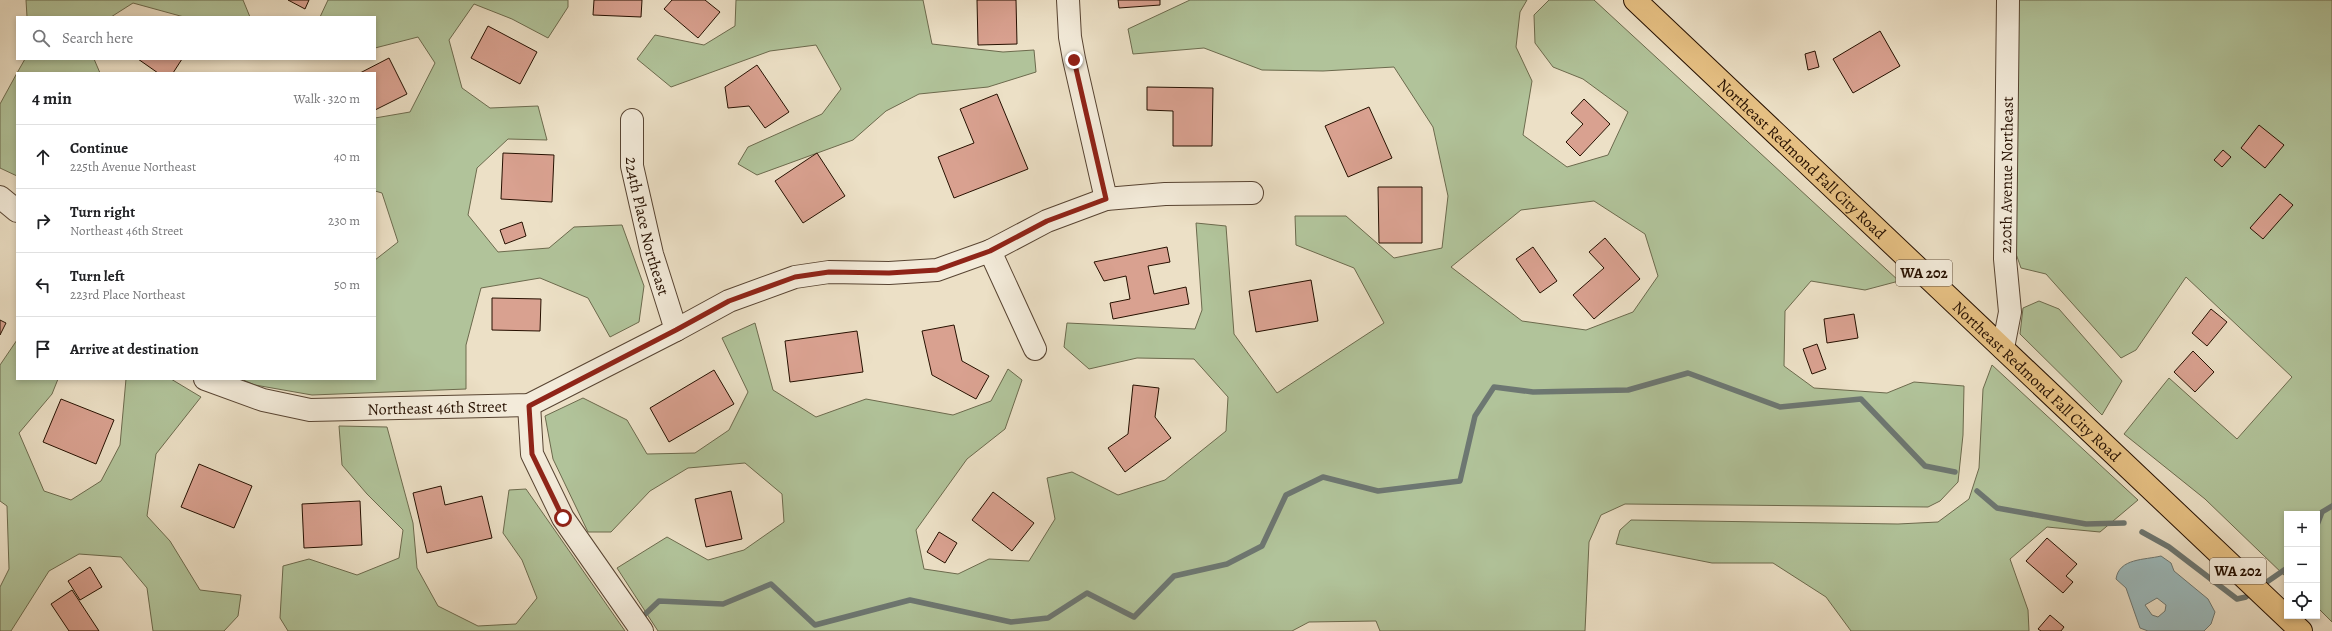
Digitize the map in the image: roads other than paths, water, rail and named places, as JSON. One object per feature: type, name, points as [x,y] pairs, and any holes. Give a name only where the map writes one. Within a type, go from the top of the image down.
[{"type":"main road","name":"Northeast Redmond Fall City Road","points":[[1635,0],[2301,631]]},
{"type":"street","points":[[1068,0],[1072,52],[1106,199]]},
{"type":"street","name":"220th Avenue Northeast","points":[[2003,348],[2010,312],[2005,259],[2008,0]]},
{"type":"street","name":"224th Place Northeast","points":[[632,120],[632,166],[652,254],[676,330]]},
{"type":"street","name":"Northeast 46th Street","points":[[208,380],[263,400],[310,410],[529,406],[729,301],[795,277],[829,272],[889,273],[937,270],[990,251],[1047,221],[1106,199],[1165,194],[1252,193]]},
{"type":"street","points":[[0,197],[16,210]]},
{"type":"street","points":[[990,251],[1035,348]]},
{"type":"street","points":[[529,406],[532,454],[563,518],[642,631]]},
{"type":"water","points":[[2161,556],[2171,563],[2174,571],[2208,599],[2215,612],[2211,624],[2204,631],[2148,631],[2140,628],[2126,588],[2116,579],[2118,572],[2122,567],[2134,561]],"holes":[[[2157,598],[2166,605],[2165,611],[2158,617],[2152,615],[2145,605]]]},
{"type":"waterway","points":[[639,620],[659,601],[723,604],[771,584],[815,625],[910,600],[1011,622],[1048,618],[1087,593],[1134,617],[1174,576],[1227,564],[1262,546],[1286,495],[1323,477],[1378,491],[1460,481],[1475,416],[1494,387],[1533,392],[1628,390],[1688,373],[1780,407],[1861,399],[1925,466],[1955,472]]},
{"type":"waterway","points":[[1977,491],[1997,508],[2086,524],[2124,523]]},
{"type":"waterway","points":[[2320,517],[2322,512],[2332,506]]},
{"type":"waterway","points":[[2142,532],[2169,547],[2237,599],[2246,597],[2252,592]]},
{"type":"waterway","points":[[2261,586],[2284,570]]}]
